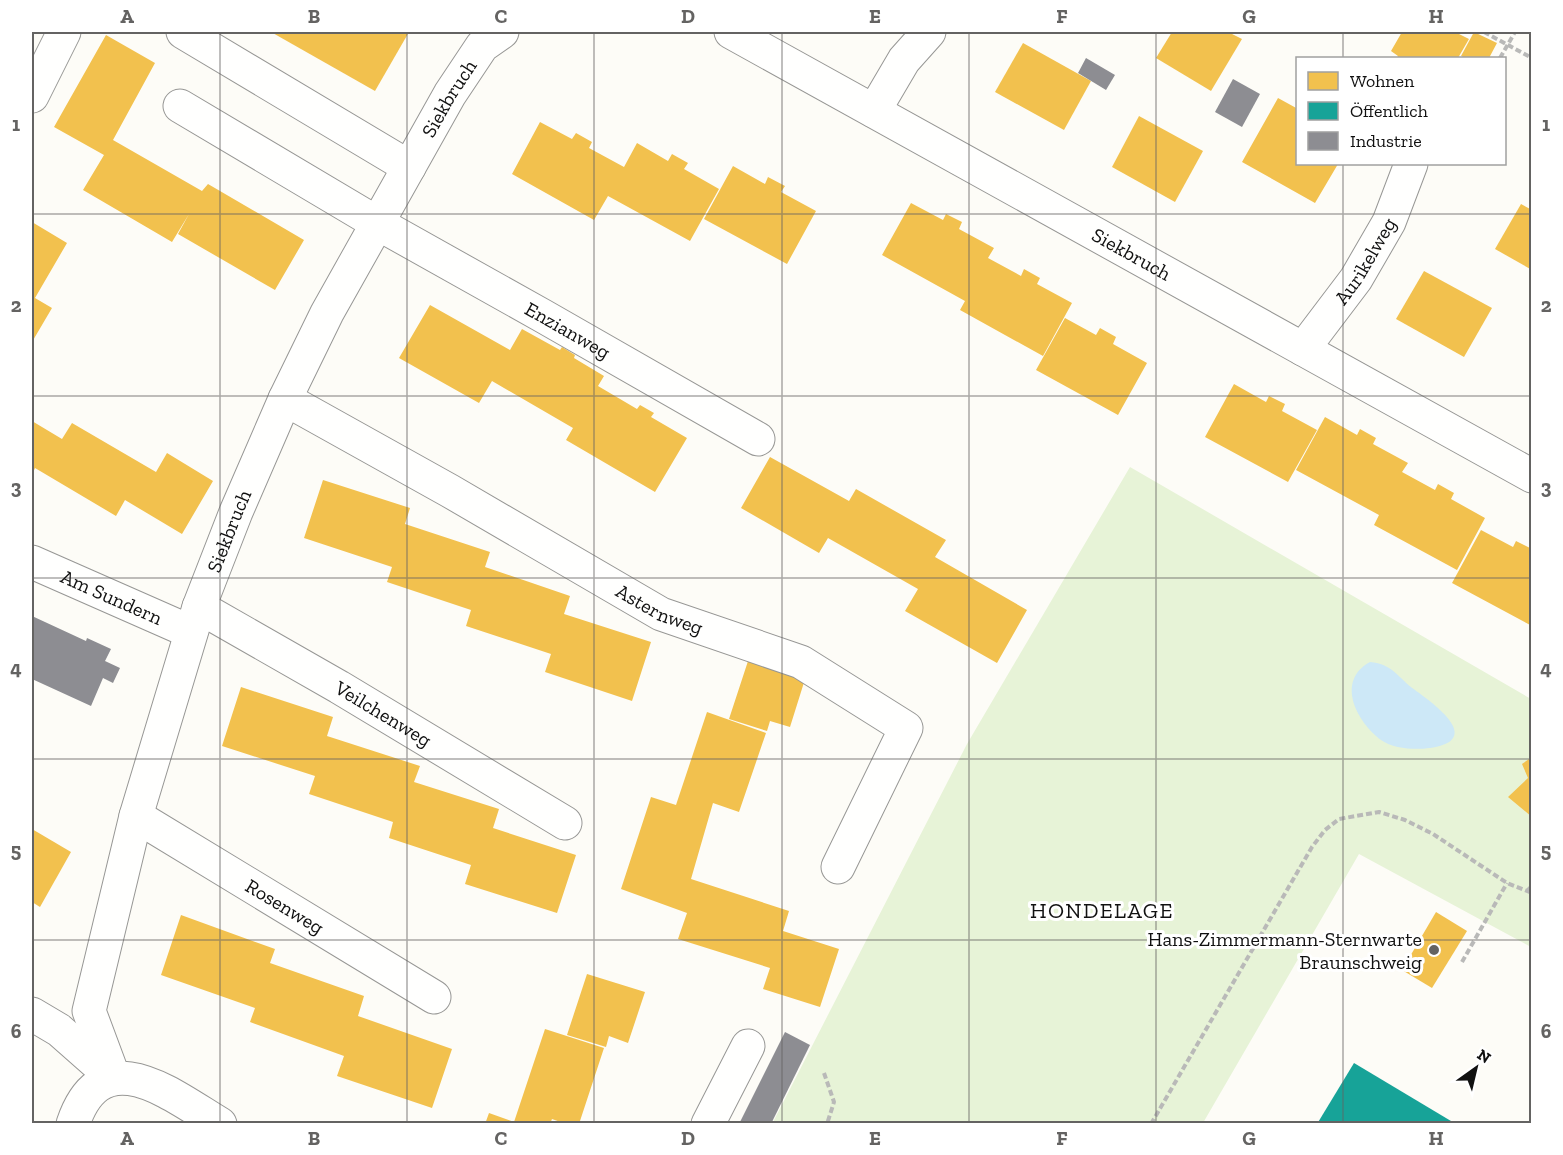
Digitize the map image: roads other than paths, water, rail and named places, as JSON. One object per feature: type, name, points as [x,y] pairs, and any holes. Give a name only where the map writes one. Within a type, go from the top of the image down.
[{"type":"street","points":[[32,96],[64,32]]},
{"type":"street","points":[[183,32],[409,167]]},
{"type":"street","name":"Siekbruch","points":[[731,32],[1532,476]]},
{"type":"street","points":[[874,111],[904,60],[929,32]]},
{"type":"street","name":"Siekbruch","points":[[114,1078],[89,1011],[136,816],[195,620],[236,512],[285,399],[327,313],[485,36]]},
{"type":"street","name":"Enzianweg","points":[[180,106],[377,223],[758,440]]},
{"type":"street","name":"Aurikelweg","points":[[1303,349],[1356,279],[1389,222],[1411,165]]},
{"type":"street","name":"Asternweg","points":[[285,399],[450,491],[662,614],[801,662],[906,728],[838,867]]},
{"type":"street","name":"Am Sundern","points":[[32,562],[195,620]]},
{"type":"street","name":"Veilchenweg","points":[[195,620],[339,687],[565,823]]},
{"type":"street","name":"Rosenweg","points":[[136,816],[434,998]]},
{"type":"street","points":[[32,1014],[59,1030],[114,1078]]},
{"type":"street","points":[[708,1124],[748,1046]]},
{"type":"street","points":[[73,1124],[81,1105],[90,1092],[100,1084],[114,1078],[130,1077],[158,1088],[220,1124]]},
{"type":"water","points":[[1370,662],[1378,663],[1395,672],[1443,712],[1454,730],[1454,738],[1446,744],[1411,749],[1386,743],[1372,732],[1358,712],[1353,701],[1352,690],[1359,670]]},
{"type":"place","name":"Hans-Zimmermann-Sternwarte Braunschweig","points":[[1434,950]]},
{"type":"district","name":"HONDELAGE","points":[[1102,910]]}]
